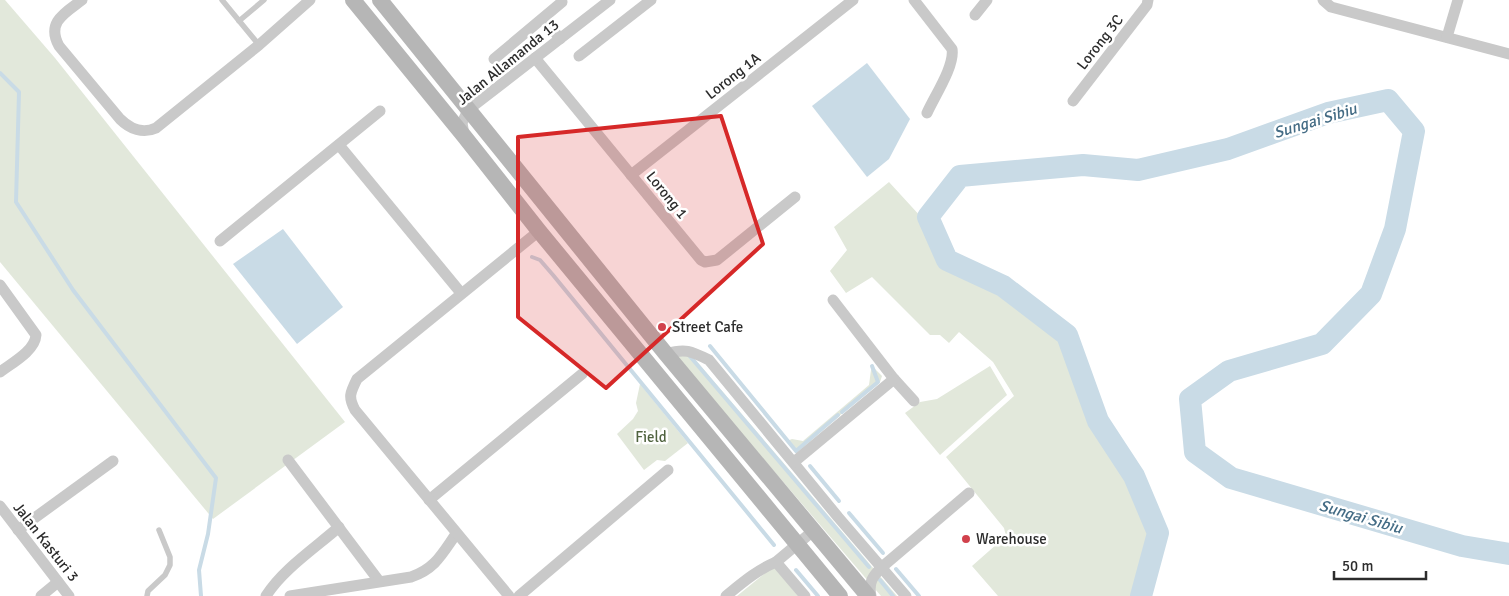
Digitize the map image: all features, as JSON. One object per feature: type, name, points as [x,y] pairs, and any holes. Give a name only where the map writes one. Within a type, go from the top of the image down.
[{"type":"street","points":[[82,0],[60,18],[54,26],[55,38],[59,46],[127,126],[135,129],[151,130],[156,128],[259,45],[310,0]]},
{"type":"street","points":[[353,0],[539,231],[840,596]]},
{"type":"street","points":[[380,0],[666,354],[813,531],[870,596]]},
{"type":"street","name":"Jalan Allamanda 13","points":[[464,136],[462,123],[468,110],[610,0]]},
{"type":"street","points":[[579,56],[651,0]]},
{"type":"street","name":"Lorong 1A","points":[[631,175],[853,0]]},
{"type":"street","points":[[914,0],[952,49],[953,54],[927,113]]},
{"type":"street","points":[[975,15],[987,0]]},
{"type":"street","name":"Lorong 3C","points":[[1074,101],[1147,5],[1148,0]]},
{"type":"street","points":[[1323,0],[1331,7],[1509,54]]},
{"type":"street","points":[[1447,37],[1458,0]]},
{"type":"street","points":[[494,59],[562,2]]},
{"type":"street","points":[[544,18],[560,39]]},
{"type":"street","name":"Lorong 1","points":[[535,58],[701,260],[705,262],[717,260],[795,197]]},
{"type":"street","points":[[220,241],[380,111]]},
{"type":"street","points":[[339,145],[461,293]]},
{"type":"street","points":[[509,596],[355,410],[350,400],[357,379],[539,231]]},
{"type":"street","points":[[0,284],[36,335],[36,342],[0,372]]},
{"type":"street","points":[[833,300],[894,379],[914,401]]},
{"type":"street","points":[[666,354],[690,350],[709,360],[838,517],[906,596]]},
{"type":"street","points":[[429,500],[582,374]]},
{"type":"street","points":[[794,462],[894,379]]},
{"type":"street","points":[[288,460],[379,581]]},
{"type":"street","points":[[18,530],[113,461]]},
{"type":"street","points":[[519,596],[668,470]]},
{"type":"street","points":[[870,596],[872,577],[969,493]]},
{"type":"street","name":"Jalan Kasturi 3","points":[[0,506],[69,596]]},
{"type":"street","points":[[266,596],[284,575],[339,527]]},
{"type":"street","points":[[726,596],[753,574],[776,562],[813,531]]},
{"type":"street","points":[[290,596],[379,581],[411,578],[425,573],[437,561],[456,534]]},
{"type":"street","points":[[776,562],[805,596]]},
{"type":"street","points":[[41,596],[58,582]]},
{"type":"lane","points":[[222,0],[259,45]]},
{"type":"lane","points":[[239,21],[264,0]]},
{"type":"lane","points":[[147,596],[148,591],[165,576],[170,565],[170,557],[159,530]]},
{"type":"highlighted area","points":[[721,116],[763,244],[606,388],[518,317],[518,137]]},
{"type":"green space","points":[[0,0],[5,0],[55,58],[345,422],[213,519],[0,262]]},
{"type":"green space","points":[[889,182],[922,218],[945,264],[998,289],[1062,336],[1091,419],[1127,476],[1149,534],[1133,596],[998,596],[972,566],[1006,536],[1004,528],[946,457],[1014,396],[993,362],[959,332],[949,343],[940,335],[930,335],[872,277],[846,293],[830,271],[847,250],[834,227]]},
{"type":"green space","points":[[688,351],[897,596],[881,596],[676,357]]},
{"type":"green space","points":[[990,366],[1007,395],[940,455],[905,413],[920,402],[937,399]]},
{"type":"green space","points":[[874,368],[882,376],[880,382],[802,447],[794,448],[787,441],[792,439],[803,441],[869,385],[871,370]]},
{"type":"green space","name":"Field","points":[[640,384],[688,443],[665,461],[657,460],[644,470],[617,434],[633,419],[638,411],[636,403]]},
{"type":"green space","points":[[774,566],[798,596],[737,596]]},
{"type":"water","points":[[867,63],[910,119],[889,159],[867,177],[812,106]]},
{"type":"water","points":[[283,229],[343,307],[297,344],[233,264]]},
{"type":"waterway","points":[[0,73],[19,92],[16,202],[73,290],[216,478],[208,534],[199,570],[201,596]]},
{"type":"waterway","name":"Sungai Sibiu","points":[[1141,596],[1158,533],[1134,476],[1098,421],[1067,335],[1003,286],[947,260],[928,217],[960,176],[1083,165],[1138,170],[1228,149],[1328,113],[1388,100],[1414,131],[1395,229],[1371,294],[1322,344],[1229,371],[1190,399],[1195,452],[1231,478],[1462,546],[1509,554]]},
{"type":"waterway","points":[[532,257],[540,260],[553,275],[774,545]]},
{"type":"waterway","points":[[710,346],[796,451],[838,415]]},
{"type":"waterway","points":[[688,354],[869,567]]},
{"type":"waterway","points":[[842,412],[878,382],[872,366]]},
{"type":"waterway","points":[[810,466],[839,501]]},
{"type":"waterway","points":[[849,513],[883,553]]},
{"type":"waterway","points":[[896,569],[919,596]]},
{"type":"waterway","points":[[796,570],[818,596]]},
{"type":"waterway","points":[[880,580],[893,596]]},
{"type":"place","name":"Street Cafe","points":[[662,327]]},
{"type":"place","name":"Warehouse","points":[[966,539]]}]
